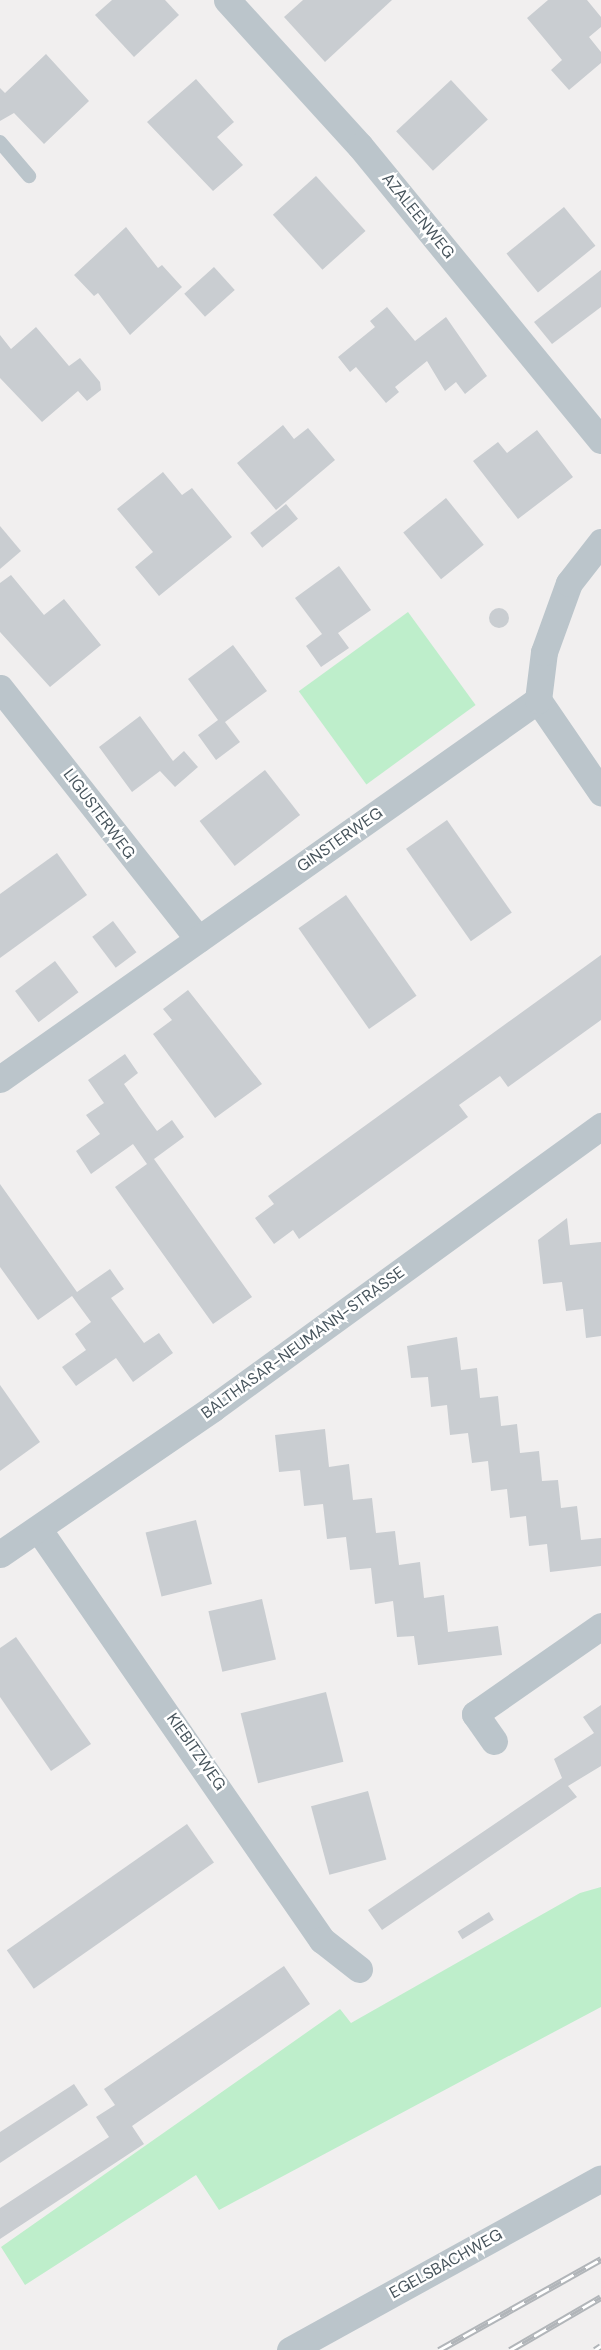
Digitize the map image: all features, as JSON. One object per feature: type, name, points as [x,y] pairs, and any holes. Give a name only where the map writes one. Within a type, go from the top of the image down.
[{"type":"street","name":"AZALEENWEG","points":[[226,0],[360,146],[601,440]]},
{"type":"street","points":[[601,542],[569,583],[544,652],[538,700],[601,792]]},
{"type":"street","name":"LIGUSTERWEG","points":[[0,688],[198,939]]},
{"type":"street","name":"GINSTERWEG","points":[[0,1079],[538,700]]},
{"type":"street","name":"BALTHASAR-NEUMANN-STRASSE","points":[[0,1554],[39,1530],[601,1126]]},
{"type":"street","name":"KIEBITZWEG","points":[[39,1530],[322,1940],[359,1969]]},
{"type":"street","points":[[494,1741],[475,1714],[601,1626]]},
{"type":"street","name":"EGELSBACHWEG","points":[[290,2350],[601,2178]]},
{"type":"lane","points":[[0,142],[29,176]]},
{"type":"green space","points":[[408,612],[476,705],[366,784],[299,691]]},
{"type":"green space","points":[[601,1887],[601,2007],[219,2210],[196,2175],[25,2285],[1,2247],[340,2009],[351,2023],[580,1893]]},
{"type":"building","points":[[112,0],[165,0],[179,15],[134,57],[95,15]]},
{"type":"building","points":[[303,0],[392,0],[325,62],[284,17]]},
{"type":"building","points":[[548,0],[587,0],[601,17],[601,27],[589,37],[601,52],[601,63],[569,90],[551,70],[562,60],[527,18]]},
{"type":"building","points":[[46,54],[89,101],[44,144],[14,113],[0,121],[0,88],[5,93]]},
{"type":"building","points":[[196,79],[234,122],[217,137],[243,165],[213,191],[147,122]]},
{"type":"building","points":[[451,80],[488,119],[433,171],[396,131]]},
{"type":"building","points":[[316,176],[366,231],[322,270],[273,215]]},
{"type":"building","points":[[564,207],[595,246],[538,292],[506,254]]},
{"type":"building","points":[[126,227],[158,268],[162,265],[182,287],[130,335],[98,293],[94,296],[74,275]]},
{"type":"building","points":[[214,267],[235,290],[205,317],[184,294]]},
{"type":"building","points":[[601,270],[601,307],[552,344],[534,322]]},
{"type":"building","points":[[387,307],[415,341],[446,317],[487,376],[465,394],[456,382],[445,391],[427,361],[395,387],[399,392],[386,403],[356,367],[350,372],[338,357],[375,327],[370,321]]},
{"type":"building","points":[[36,327],[69,366],[80,358],[100,382],[101,390],[87,401],[78,391],[42,422],[0,378],[0,335],[11,349]]},
{"type":"building","points":[[283,425],[294,439],[308,428],[335,460],[276,510],[237,463]]},
{"type":"building","points":[[537,430],[573,477],[518,519],[473,461],[498,442],[507,453]]},
{"type":"building","points":[[163,472],[182,495],[192,488],[232,537],[159,596],[135,567],[153,552],[117,509]]},
{"type":"building","points":[[446,498],[484,545],[441,579],[403,533]]},
{"type":"building","points":[[286,504],[298,519],[262,548],[250,533]]},
{"type":"building","points":[[0,526],[21,551],[0,569]]},
{"type":"building","points":[[339,566],[371,610],[338,633],[349,648],[321,667],[306,646],[322,634],[295,598]]},
{"type":"building","points":[[11,575],[44,615],[64,599],[101,645],[50,687],[0,632],[0,583]]},
{"type":"building","points":[[499,608],[506,611],[509,618],[506,625],[499,628],[492,625],[489,618],[492,611]]},
{"type":"building","points":[[233,645],[267,691],[225,722],[240,742],[216,760],[198,735],[218,720],[188,679]]},
{"type":"building","points":[[140,716],[173,761],[184,751],[198,767],[175,787],[160,771],[132,792],[99,747]]},
{"type":"building","points":[[265,770],[300,815],[235,866],[200,821]]},
{"type":"building","points":[[447,820],[512,913],[471,941],[406,849]]},
{"type":"building","points":[[57,853],[87,895],[0,958],[0,894]]},
{"type":"building","points":[[346,895],[417,996],[369,1029],[298,928]]},
{"type":"building","points":[[113,921],[136,952],[116,968],[92,937]]},
{"type":"building","points":[[601,955],[601,1020],[508,1087],[500,1076],[459,1105],[468,1117],[299,1239],[293,1230],[274,1244],[255,1218],[274,1204],[268,1196]]},
{"type":"building","points":[[55,961],[78,992],[39,1022],[15,991]]},
{"type":"building","points":[[188,990],[262,1084],[215,1118],[153,1034],[172,1020],[163,1009]]},
{"type":"building","points":[[125,1054],[138,1073],[124,1084],[139,1106],[157,1131],[172,1120],[184,1137],[154,1159],[252,1297],[213,1324],[115,1187],[147,1164],[133,1144],[91,1174],[76,1151],[100,1134],[86,1115],[104,1103],[88,1080]]},
{"type":"building","points":[[0,1184],[77,1292],[110,1269],[124,1289],[111,1298],[144,1343],[159,1333],[173,1353],[133,1382],[116,1358],[76,1386],[62,1367],[86,1350],[75,1334],[91,1322],[72,1296],[38,1320],[0,1267]]},
{"type":"building","points":[[567,1218],[570,1245],[601,1242],[601,1336],[586,1338],[583,1309],[566,1311],[562,1282],[543,1284],[538,1240]]},
{"type":"building","points":[[457,1337],[461,1370],[477,1368],[480,1398],[498,1396],[501,1426],[517,1424],[520,1453],[539,1451],[542,1481],[558,1480],[561,1508],[577,1506],[581,1540],[601,1538],[601,1566],[550,1572],[547,1544],[529,1546],[526,1516],[510,1518],[507,1489],[491,1491],[488,1461],[472,1463],[468,1433],[450,1435],[447,1405],[431,1407],[428,1377],[411,1378],[407,1346]]},
{"type":"building","points":[[0,1385],[40,1442],[0,1471]]},
{"type":"building","points":[[325,1429],[329,1467],[349,1464],[353,1500],[372,1498],[376,1533],[395,1531],[399,1565],[420,1562],[424,1598],[444,1595],[448,1632],[498,1626],[502,1655],[418,1665],[414,1636],[397,1637],[393,1601],[375,1604],[371,1568],[350,1570],[346,1537],[327,1539],[323,1504],[304,1506],[300,1470],[279,1472],[275,1435]]},
{"type":"building","points":[[196,1520],[212,1584],[162,1597],[146,1533]]},
{"type":"building","points":[[262,1599],[276,1659],[222,1672],[208,1611]]},
{"type":"building","points":[[16,1637],[91,1744],[51,1771],[0,1697],[0,1648]]},
{"type":"building","points":[[326,1692],[343,1762],[258,1783],[241,1713]]},
{"type":"building","points":[[601,1705],[601,1766],[568,1786],[577,1797],[382,1930],[368,1910],[562,1778],[554,1759],[594,1733],[583,1717]]},
{"type":"building","points":[[368,1791],[386,1860],[329,1875],[311,1806]]},
{"type":"building","points":[[187,1824],[214,1863],[34,1989],[7,1950]]},
{"type":"building","points":[[489,1912],[494,1920],[462,1939],[458,1932]]},
{"type":"building","points":[[284,1966],[310,2004],[132,2126],[144,2144],[0,2239],[0,2208],[109,2137],[96,2117],[115,2105],[104,2089]]},
{"type":"building","points":[[74,2084],[88,2105],[0,2163],[0,2132]]},
{"type":"railway","points":[[439,2350],[601,2259]]},
{"type":"railway","points":[[510,2350],[601,2297]]},
{"type":"railway","points":[[595,2350],[601,2346]]}]
